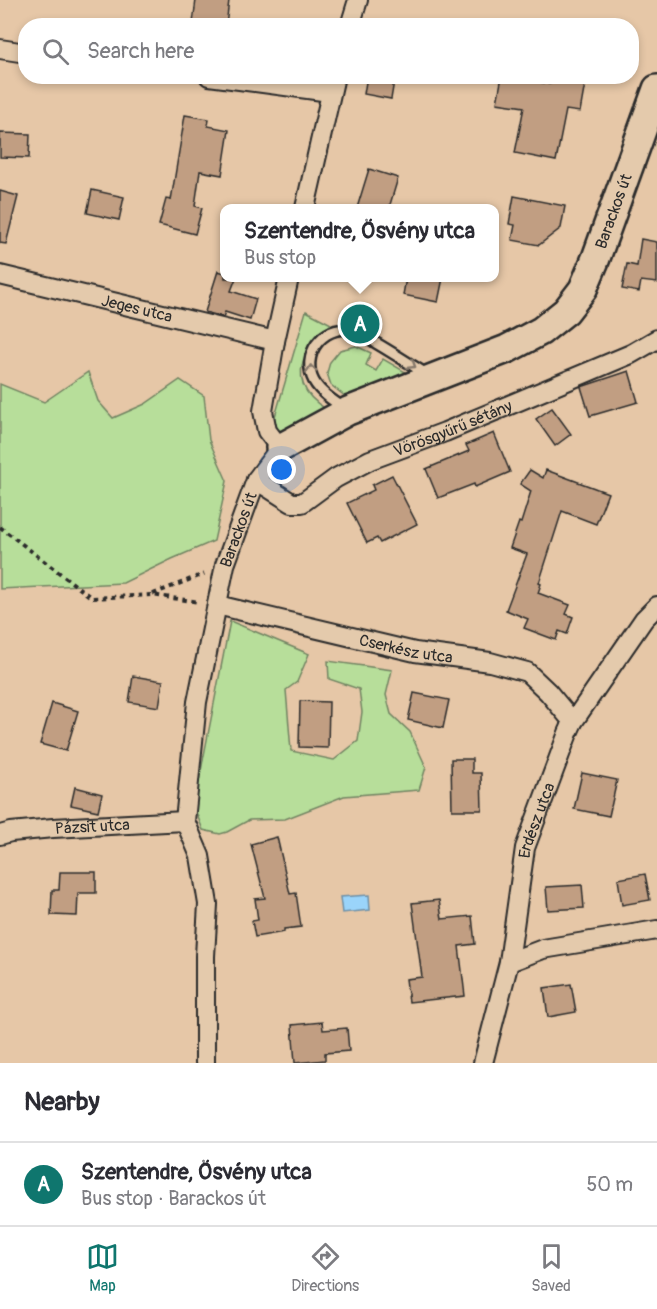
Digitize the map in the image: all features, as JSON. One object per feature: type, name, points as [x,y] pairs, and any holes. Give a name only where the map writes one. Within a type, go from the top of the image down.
[{"type":"street","points":[[352,18],[358,0]]},
{"type":"street","points":[[0,49],[18,52]]},
{"type":"street","points":[[306,204],[333,84]]},
{"type":"street","name":"Barackos út","points":[[205,1063],[205,956],[208,904],[200,856],[185,821],[197,702],[225,565],[256,480],[280,448],[348,411],[507,349],[541,332],[566,310],[583,289],[596,258],[657,89]]},
{"type":"street","name":"Jeges utca","points":[[0,275],[275,341]]},
{"type":"street","points":[[280,448],[267,431],[263,411],[288,282]]},
{"type":"street","name":"Vörösgyűrű sétány","points":[[256,480],[292,503],[302,503],[336,478],[370,460],[445,432],[631,354],[657,339]]},
{"type":"street","name":"Cserkész utca","points":[[218,604],[415,652],[490,662],[526,672],[548,692],[573,722]]},
{"type":"street","name":"Erdész utca","points":[[483,1063],[509,962],[525,848],[573,722],[644,619],[657,606]]},
{"type":"street","name":"Pázsit utca","points":[[0,835],[43,829],[185,821]]},
{"type":"street","points":[[509,962],[543,949],[657,930]]},
{"type":"lane","points":[[348,411],[326,395],[312,380],[309,365],[314,348],[324,335],[340,330],[356,330],[432,378]]},
{"type":"path","points":[[0,527],[92,598],[152,595],[218,604]]},
{"type":"path","points":[[152,595],[225,565]]},
{"type":"green space","points":[[306,311],[331,324],[311,343],[301,370],[307,392],[326,409],[289,433],[278,430],[274,420]]},
{"type":"green space","points":[[356,346],[371,353],[366,365],[376,371],[383,359],[414,377],[351,401],[331,385],[327,373],[330,362],[340,350]]},
{"type":"green space","points":[[88,372],[98,401],[113,418],[145,404],[180,380],[204,396],[209,440],[227,481],[214,541],[123,583],[0,589],[0,384],[44,402]]},
{"type":"green space","points":[[230,621],[309,654],[297,682],[286,690],[291,751],[334,760],[358,741],[362,712],[359,689],[329,679],[328,661],[392,670],[386,695],[391,714],[410,732],[426,767],[419,790],[344,796],[285,819],[249,820],[220,834],[203,830],[194,807]]},
{"type":"water","points":[[369,895],[370,910],[342,913],[340,897]]},
{"type":"building","points":[[196,0],[229,0],[227,18],[194,18]]},
{"type":"building","points":[[366,84],[394,84],[391,99],[364,94]]},
{"type":"building","points":[[501,84],[585,84],[580,112],[566,110],[556,161],[515,153],[524,107],[497,103]]},
{"type":"building","points":[[185,115],[209,119],[208,126],[229,130],[222,175],[200,171],[195,206],[202,208],[195,234],[159,225],[166,199],[171,200]]},
{"type":"building","points":[[0,133],[30,134],[29,158],[0,157]]},
{"type":"building","points":[[369,169],[398,178],[390,204],[358,204]]},
{"type":"building","points":[[92,190],[124,197],[119,220],[87,213]]},
{"type":"building","points":[[0,191],[18,196],[6,244],[0,243]]},
{"type":"building","points":[[514,196],[565,206],[561,228],[539,245],[512,240],[515,225],[509,224]]},
{"type":"building","points":[[641,239],[657,242],[657,283],[641,281],[639,292],[622,289],[627,264],[637,266]]},
{"type":"building","points":[[218,271],[220,272],[220,282],[234,282],[231,291],[256,299],[250,320],[225,312],[223,317],[205,312]]},
{"type":"building","points":[[405,282],[442,282],[438,302],[403,295]]},
{"type":"building","points":[[629,371],[638,402],[590,416],[581,387]]},
{"type":"building","points":[[552,408],[571,434],[555,446],[536,419]]},
{"type":"building","points":[[494,433],[510,472],[475,487],[474,484],[438,498],[426,469],[469,451],[466,445]]},
{"type":"building","points":[[530,470],[543,478],[546,470],[608,493],[596,524],[562,511],[539,583],[541,584],[538,593],[570,605],[566,614],[573,617],[567,634],[559,631],[556,640],[524,628],[528,619],[506,610],[527,554],[510,548],[531,491],[520,484]]},
{"type":"building","points":[[392,475],[417,524],[380,543],[377,538],[367,543],[347,503],[374,490],[372,485]]},
{"type":"building","points":[[133,676],[163,681],[159,707],[129,702]]},
{"type":"building","points":[[414,693],[449,700],[443,728],[408,720]]},
{"type":"building","points":[[300,701],[329,702],[328,748],[299,747]]},
{"type":"building","points":[[52,703],[78,711],[66,751],[40,744]]},
{"type":"building","points":[[451,759],[472,759],[472,773],[481,773],[482,810],[452,810]]},
{"type":"building","points":[[582,773],[617,780],[609,816],[574,809]]},
{"type":"building","points":[[75,787],[102,794],[98,811],[71,805]]},
{"type":"building","points":[[277,837],[290,894],[296,893],[301,927],[255,937],[252,921],[258,920],[255,899],[265,898],[251,844]]},
{"type":"building","points":[[60,872],[96,872],[96,893],[78,893],[77,916],[51,915],[52,890],[59,890]]},
{"type":"building","points":[[645,874],[650,900],[622,905],[618,879]]},
{"type":"building","points":[[582,885],[584,908],[548,910],[546,887]]},
{"type":"building","points":[[439,900],[442,919],[472,916],[475,944],[459,946],[465,996],[409,1002],[406,979],[422,977],[412,903]]},
{"type":"building","points":[[571,984],[576,1012],[548,1017],[544,988]]},
{"type":"building","points":[[322,1022],[323,1030],[347,1028],[349,1051],[325,1053],[325,1060],[295,1063],[292,1025]]},
{"type":"place","name":"Szentendre, Ösvény utca","points":[[360,324]]}]
